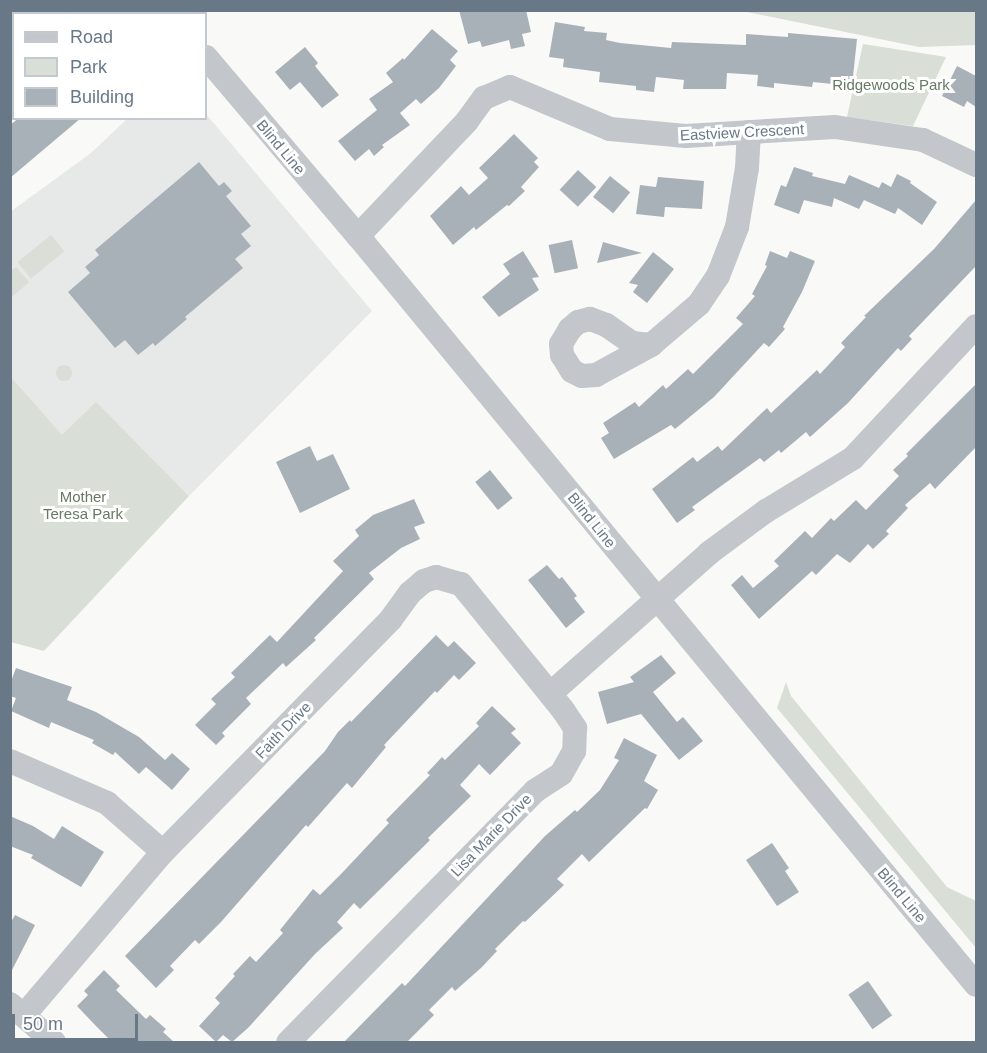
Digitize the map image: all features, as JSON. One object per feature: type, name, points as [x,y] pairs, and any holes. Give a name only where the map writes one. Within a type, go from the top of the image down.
[{"type":"street","name":"Blind Line","points":[[207,58],[358,236],[976,985]]},
{"type":"street","name":"Eastview Crescent","points":[[358,236],[467,121],[484,98],[510,87],[610,129],[686,136],[844,129],[923,140],[976,165]]},
{"type":"street","points":[[651,345],[699,304],[718,276],[737,227],[747,168],[749,132]]},
{"type":"street","points":[[551,693],[709,554],[766,511],[853,458],[976,326]]},
{"type":"street","name":"Faith Drive","points":[[18,1009],[163,852],[391,619],[410,593],[424,581],[436,577],[461,584],[551,693]]},
{"type":"street","name":"Lisa Marie Drive","points":[[288,1042],[535,791],[561,774],[574,751],[575,728],[551,693]]},
{"type":"street","points":[[10,761],[107,803],[163,852]]},
{"type":"street","points":[[18,1009],[54,1042]]},
{"type":"shaded area","points":[[207,115],[372,311],[189,496],[96,403],[62,436],[11,377],[10,212],[91,153],[126,120],[207,120]]},
{"type":"green space","points":[[742,11],[976,11],[976,45],[919,47]]},
{"type":"green space","name":"Ridgewoods Park","points":[[863,44],[946,57],[913,126],[847,117]]},
{"type":"green space","points":[[51,235],[64,251],[31,278],[18,262]]},
{"type":"green space","points":[[16,267],[29,282],[12,297],[11,271]]},
{"type":"green space","points":[[64,365],[72,373],[64,381],[56,373]]},
{"type":"green space","name":"Mother Teresa Park","points":[[11,377],[62,435],[96,402],[189,496],[44,651],[11,642]]},
{"type":"green space","points":[[786,682],[791,696],[947,887],[976,901],[976,948],[777,708]]},
{"type":"building","points":[[459,10],[526,10],[531,32],[522,34],[525,46],[511,49],[509,40],[482,47],[480,41],[468,44]]},
{"type":"building","points":[[555,22],[585,27],[584,31],[607,33],[606,40],[671,48],[672,42],[746,45],[746,34],[788,37],[788,33],[857,39],[852,86],[813,82],[812,87],[774,83],[774,88],[757,86],[758,75],[727,73],[726,89],[683,89],[684,80],[656,77],[654,92],[636,90],[636,86],[599,82],[600,72],[563,67],[564,59],[549,57]]},
{"type":"building","points":[[432,29],[458,51],[450,60],[456,66],[439,88],[421,104],[416,99],[400,113],[410,125],[382,145],[384,147],[374,156],[369,149],[355,161],[338,141],[377,110],[369,99],[393,82],[386,73],[403,58],[404,60]]},
{"type":"building","points":[[305,47],[318,63],[315,66],[339,95],[322,108],[300,82],[290,90],[275,72]]},
{"type":"building","points":[[957,66],[976,76],[976,107],[967,101],[964,107],[942,96]]},
{"type":"building","points":[[16,120],[79,120],[10,178],[10,125]]},
{"type":"building","points":[[514,134],[538,158],[534,162],[539,167],[521,187],[525,191],[509,206],[507,205],[476,230],[474,227],[453,245],[430,216],[461,186],[469,195],[488,178],[479,168]]},
{"type":"building","points":[[199,162],[219,186],[224,182],[232,191],[226,196],[251,226],[241,234],[251,246],[235,259],[243,268],[185,317],[187,319],[155,346],[153,343],[138,355],[125,340],[115,348],[68,292],[90,273],[85,267],[99,255],[95,250]]},
{"type":"building","points":[[794,167],[813,173],[812,176],[845,184],[849,175],[879,188],[882,182],[891,187],[897,174],[911,181],[910,183],[937,202],[922,225],[898,208],[895,214],[864,200],[859,209],[834,198],[832,207],[804,200],[799,214],[774,205],[781,185],[786,187]]},
{"type":"building","points":[[578,170],[596,187],[578,207],[560,190]]},
{"type":"building","points":[[610,176],[630,192],[613,213],[593,197]]},
{"type":"building","points":[[658,177],[704,181],[702,209],[665,207],[664,217],[636,214],[640,185],[656,187]]},
{"type":"building","points":[[976,200],[976,266],[909,336],[912,339],[901,351],[898,348],[848,403],[810,437],[806,432],[781,453],[779,450],[764,462],[760,458],[692,507],[695,510],[677,523],[652,489],[693,457],[697,462],[718,446],[722,451],[767,408],[771,413],[817,370],[820,374],[845,347],[841,343],[866,317],[864,316],[934,249]]},
{"type":"building","points":[[572,240],[578,268],[555,273],[549,245]]},
{"type":"building","points":[[603,242],[642,253],[597,263]]},
{"type":"building","points":[[523,251],[539,277],[532,278],[539,290],[499,317],[482,297],[510,274],[503,264]]},
{"type":"building","points":[[770,251],[787,258],[790,251],[815,261],[802,292],[783,327],[785,329],[769,347],[764,343],[714,397],[675,429],[671,425],[614,459],[601,438],[609,433],[603,423],[635,402],[639,407],[663,385],[666,389],[688,369],[693,374],[743,324],[736,318],[755,296],[752,294],[767,266],[765,265]]},
{"type":"building","points":[[653,252],[674,269],[647,303],[633,292],[638,285],[629,283]]},
{"type":"building","points":[[976,384],[976,447],[935,489],[930,483],[905,505],[908,508],[886,531],[889,534],[873,549],[868,544],[850,563],[837,554],[816,575],[812,571],[759,619],[731,585],[742,575],[753,588],[779,566],[774,561],[805,531],[812,538],[831,518],[834,521],[856,500],[866,510],[899,476],[893,470],[908,456],[906,454]]},
{"type":"building","points":[[310,446],[317,461],[333,454],[350,489],[300,513],[276,462]]},
{"type":"building","points":[[490,470],[513,498],[498,510],[475,482]]},
{"type":"building","points":[[414,499],[425,523],[414,527],[420,539],[401,548],[369,573],[374,579],[314,638],[316,640],[286,667],[283,663],[246,698],[251,704],[222,733],[225,736],[216,745],[195,725],[216,704],[211,699],[235,677],[231,673],[270,635],[277,642],[343,571],[333,561],[359,536],[355,530],[373,515]]},
{"type":"building","points":[[547,565],[559,579],[562,577],[577,596],[574,598],[585,612],[566,628],[528,580]]},
{"type":"building","points":[[436,635],[448,647],[454,641],[476,663],[459,680],[454,675],[437,693],[435,691],[384,745],[386,747],[352,788],[347,783],[308,827],[306,825],[221,922],[199,944],[195,940],[170,966],[174,970],[156,988],[125,956],[325,751],[338,732],[350,720],[351,722]]},
{"type":"building","points":[[661,655],[676,673],[653,692],[677,722],[683,717],[703,741],[679,760],[641,714],[607,724],[598,692],[634,682],[630,677]]},
{"type":"building","points":[[16,668],[72,687],[67,700],[96,712],[139,737],[165,760],[172,753],[190,769],[172,790],[146,767],[139,774],[115,752],[113,755],[92,743],[94,740],[51,722],[49,728],[11,711],[16,698],[10,696],[10,684]]},
{"type":"building","points":[[492,706],[516,729],[511,733],[521,743],[490,775],[479,764],[460,785],[471,796],[428,838],[430,840],[360,909],[354,903],[337,922],[343,928],[315,954],[248,1028],[232,1042],[223,1035],[216,1042],[199,1026],[220,1003],[215,998],[235,976],[233,974],[250,956],[256,962],[283,933],[280,930],[313,889],[320,895],[342,873],[389,823],[386,820],[430,775],[427,773],[442,757],[445,760],[479,726],[476,723]]},
{"type":"building","points":[[624,738],[657,755],[644,781],[658,790],[647,809],[645,808],[589,862],[582,854],[557,879],[564,885],[495,949],[497,951],[482,967],[455,991],[452,987],[429,1010],[434,1015],[407,1042],[344,1042],[402,983],[405,986],[545,836],[575,810],[577,812],[600,790],[619,760],[614,758]]},
{"type":"building","points":[[10,816],[54,839],[62,826],[104,852],[81,887],[31,858],[33,855],[10,846]]},
{"type":"building","points":[[772,843],[789,868],[785,871],[799,892],[777,906],[746,860]]},
{"type":"building","points":[[15,915],[35,925],[10,974],[10,924]]},
{"type":"building","points":[[104,970],[120,986],[116,990],[146,1019],[150,1015],[166,1029],[163,1032],[174,1042],[112,1042],[95,1025],[77,1006],[88,995],[84,991]]},
{"type":"building","points":[[868,981],[892,1015],[872,1029],[848,995]]}]
